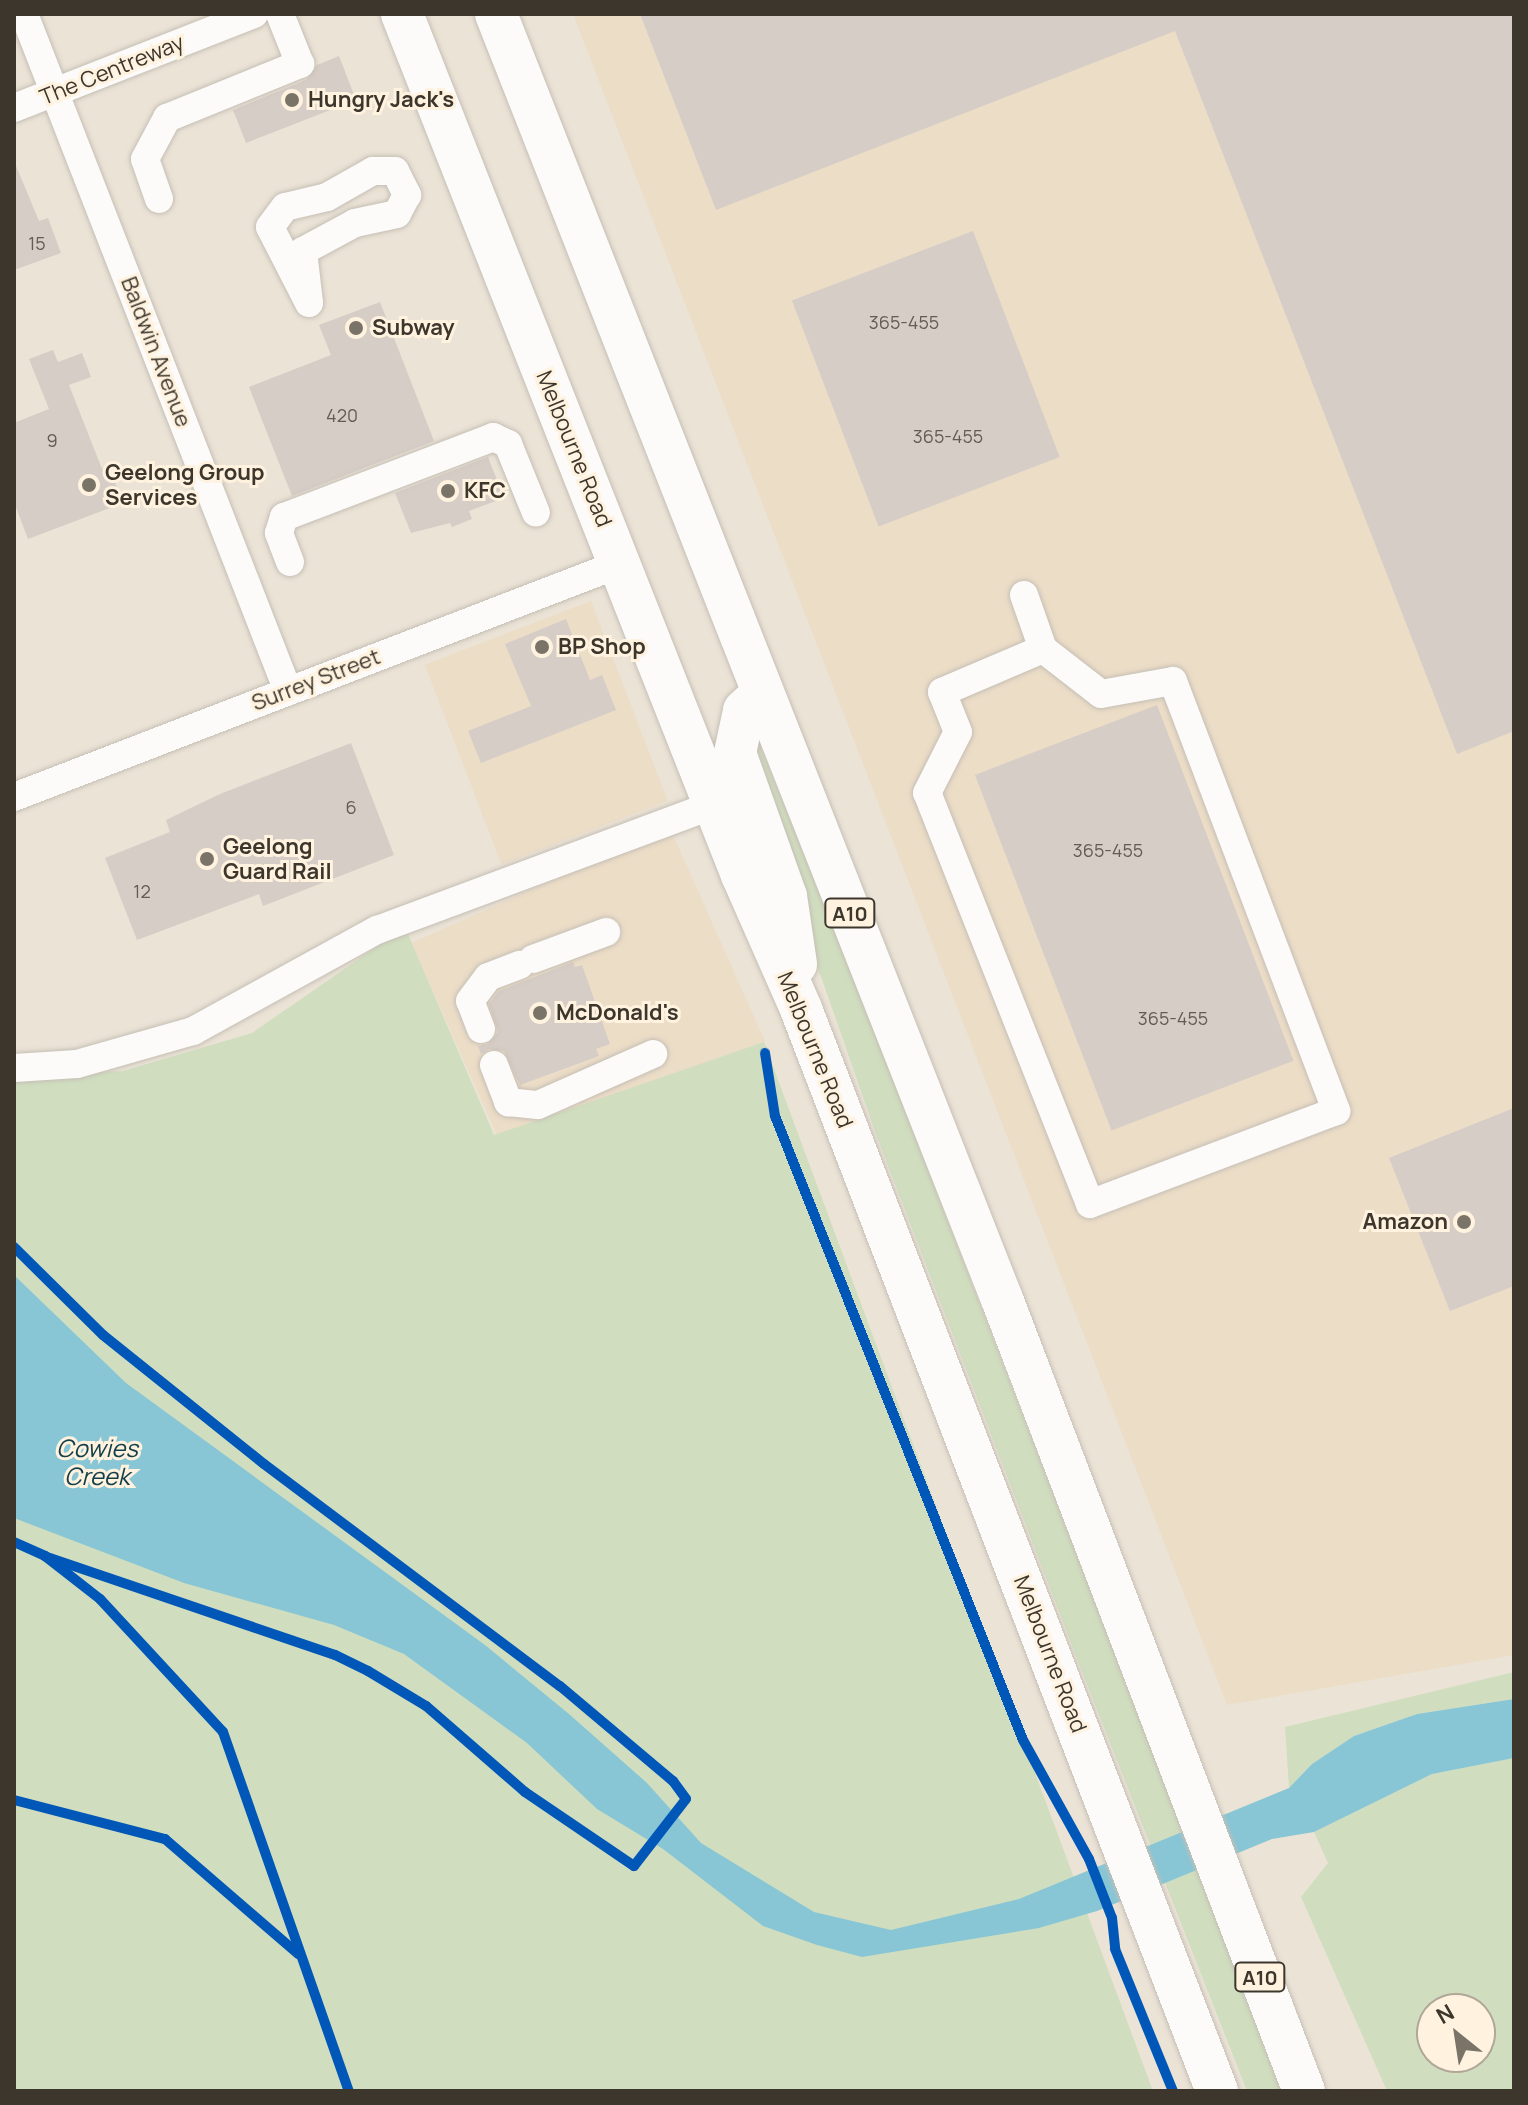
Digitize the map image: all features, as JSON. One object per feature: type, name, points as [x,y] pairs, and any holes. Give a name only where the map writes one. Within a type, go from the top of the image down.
[{"type":"highway","name":"Melbourne Road","points":[[402,14],[714,805],[801,1009],[1144,1893],[1217,2091]]},
{"type":"highway","name":"A10","points":[[496,14],[1218,1862],[1304,2091]]},
{"type":"highway","points":[[763,693],[744,711],[735,753],[786,896],[801,1009]]},
{"type":"street","name":"Baldwin Avenue","points":[[24,14],[288,691]]},
{"type":"street","name":"The Centreway","points":[[14,108],[254,14]]},
{"type":"street","points":[[159,199],[145,159],[167,118],[300,64],[280,14]]},
{"type":"street","points":[[373,171],[395,171],[407,195],[397,214],[355,223],[303,251],[309,303],[270,227],[285,207],[327,197],[373,171]]},
{"type":"street","points":[[290,562],[279,533],[284,517],[493,437],[508,444],[536,513]]},
{"type":"street","name":"Surrey Street","points":[[14,797],[619,564]]},
{"type":"street","points":[[1024,595],[1043,649],[1101,694],[1173,681],[1336,1111],[1090,1204],[927,793],[958,732],[942,692],[1043,649]]},
{"type":"street","points":[[14,1068],[77,1064],[193,1031],[377,930],[714,805]]},
{"type":"street","points":[[606,932],[488,977],[470,1001],[508,1102],[538,1105],[653,1054]]},
{"type":"shaded area","points":[[573,14],[1514,14],[1514,1655],[1227,1705]]},
{"type":"shaded area","points":[[591,601],[668,801],[502,865],[425,665]]},
{"type":"shaded area","points":[[670,828],[765,1042],[507,1157],[411,943]]},
{"type":"green space","points":[[755,733],[850,968],[1284,2091],[1247,2091],[1080,1666],[876,1134],[752,779]]},
{"type":"green space","points":[[405,927],[494,1135],[764,1042],[1153,2091],[14,2091],[14,1075],[123,1071],[252,1033]]},
{"type":"green space","points":[[1514,1672],[1514,1699],[1417,1714],[1354,1736],[1312,1764],[1289,1788],[1285,1727]]},
{"type":"green space","points":[[1514,1758],[1514,2091],[1387,2091],[1301,1897],[1328,1863],[1314,1832],[1432,1774]]},
{"type":"water","name":"Cowies Creek","points":[[14,1275],[126,1383],[485,1645],[569,1714],[647,1783],[701,1843],[814,1912],[891,1930],[1019,1899],[1289,1788],[1312,1764],[1354,1736],[1417,1714],[1514,1699],[1514,1758],[1432,1774],[1314,1832],[1272,1839],[1097,1911],[1039,1928],[862,1957],[817,1945],[763,1926],[663,1849],[597,1809],[527,1743],[404,1654],[334,1625],[184,1583],[14,1518]]},
{"type":"building","points":[[640,14],[1514,14],[1514,731],[1457,754],[1175,31],[716,210]]},
{"type":"building","name":"Hungry Jack's","points":[[339,56],[356,100],[246,143],[233,110],[306,80],[317,65]]},
{"type":"building","points":[[14,161],[39,221],[48,218],[61,253],[14,270]]},
{"type":"building","points":[[973,231],[1060,457],[879,526],[792,301]]},
{"type":"building","points":[[380,302],[434,441],[292,496],[249,387],[331,355],[319,325]]},
{"type":"building","points":[[53,350],[58,362],[82,353],[91,377],[69,385],[102,469],[109,466],[123,503],[28,539],[14,502],[14,423],[49,409],[29,359]]},
{"type":"building","name":"KFC","points":[[488,457],[504,498],[469,511],[472,519],[452,527],[450,523],[411,533],[395,493]]},
{"type":"building","points":[[566,619],[590,680],[602,675],[616,710],[481,763],[468,731],[531,706],[505,644]]},
{"type":"building","points":[[1157,705],[1294,1061],[1111,1131],[975,775]]},
{"type":"building","points":[[351,743],[394,855],[263,906],[259,894],[137,940],[105,858],[170,832],[166,820],[220,794]]},
{"type":"building","name":"McDonald's","points":[[573,962],[575,967],[582,965],[610,1044],[596,1049],[599,1056],[520,1085],[504,1051],[489,1049],[481,1054],[478,1046],[488,1044],[498,1032],[489,1004],[499,991]]},
{"type":"building","name":"Amazon","points":[[1514,1108],[1514,1286],[1450,1311],[1389,1158]]},
{"type":"cycle path","points":[[765,1053],[775,1116],[1023,1740],[1089,1859],[1112,1918],[1115,1949],[1173,2091]]},
{"type":"cycle path","points":[[14,1247],[103,1335],[264,1464],[560,1686],[673,1781],[686,1799],[634,1866],[525,1792],[426,1706],[368,1671],[335,1655],[45,1556]]},
{"type":"cycle path","points":[[14,1542],[45,1556],[100,1599],[223,1732],[349,2091]]},
{"type":"cycle path","points":[[14,1800],[165,1839],[298,1954]]},
{"type":"place","name":"Hungry Jack's","points":[[292,100]]},
{"type":"place","name":"Subway","points":[[356,328]]},
{"type":"place","name":"Geelong Group Services","points":[[89,485]]},
{"type":"place","name":"KFC","points":[[448,491]]},
{"type":"place","name":"BP Shop","points":[[542,647]]},
{"type":"place","name":"Geelong Guard Rail","points":[[207,859]]},
{"type":"place","name":"McDonald's","points":[[540,1013]]},
{"type":"place","name":"Amazon","points":[[1464,1222]]}]
